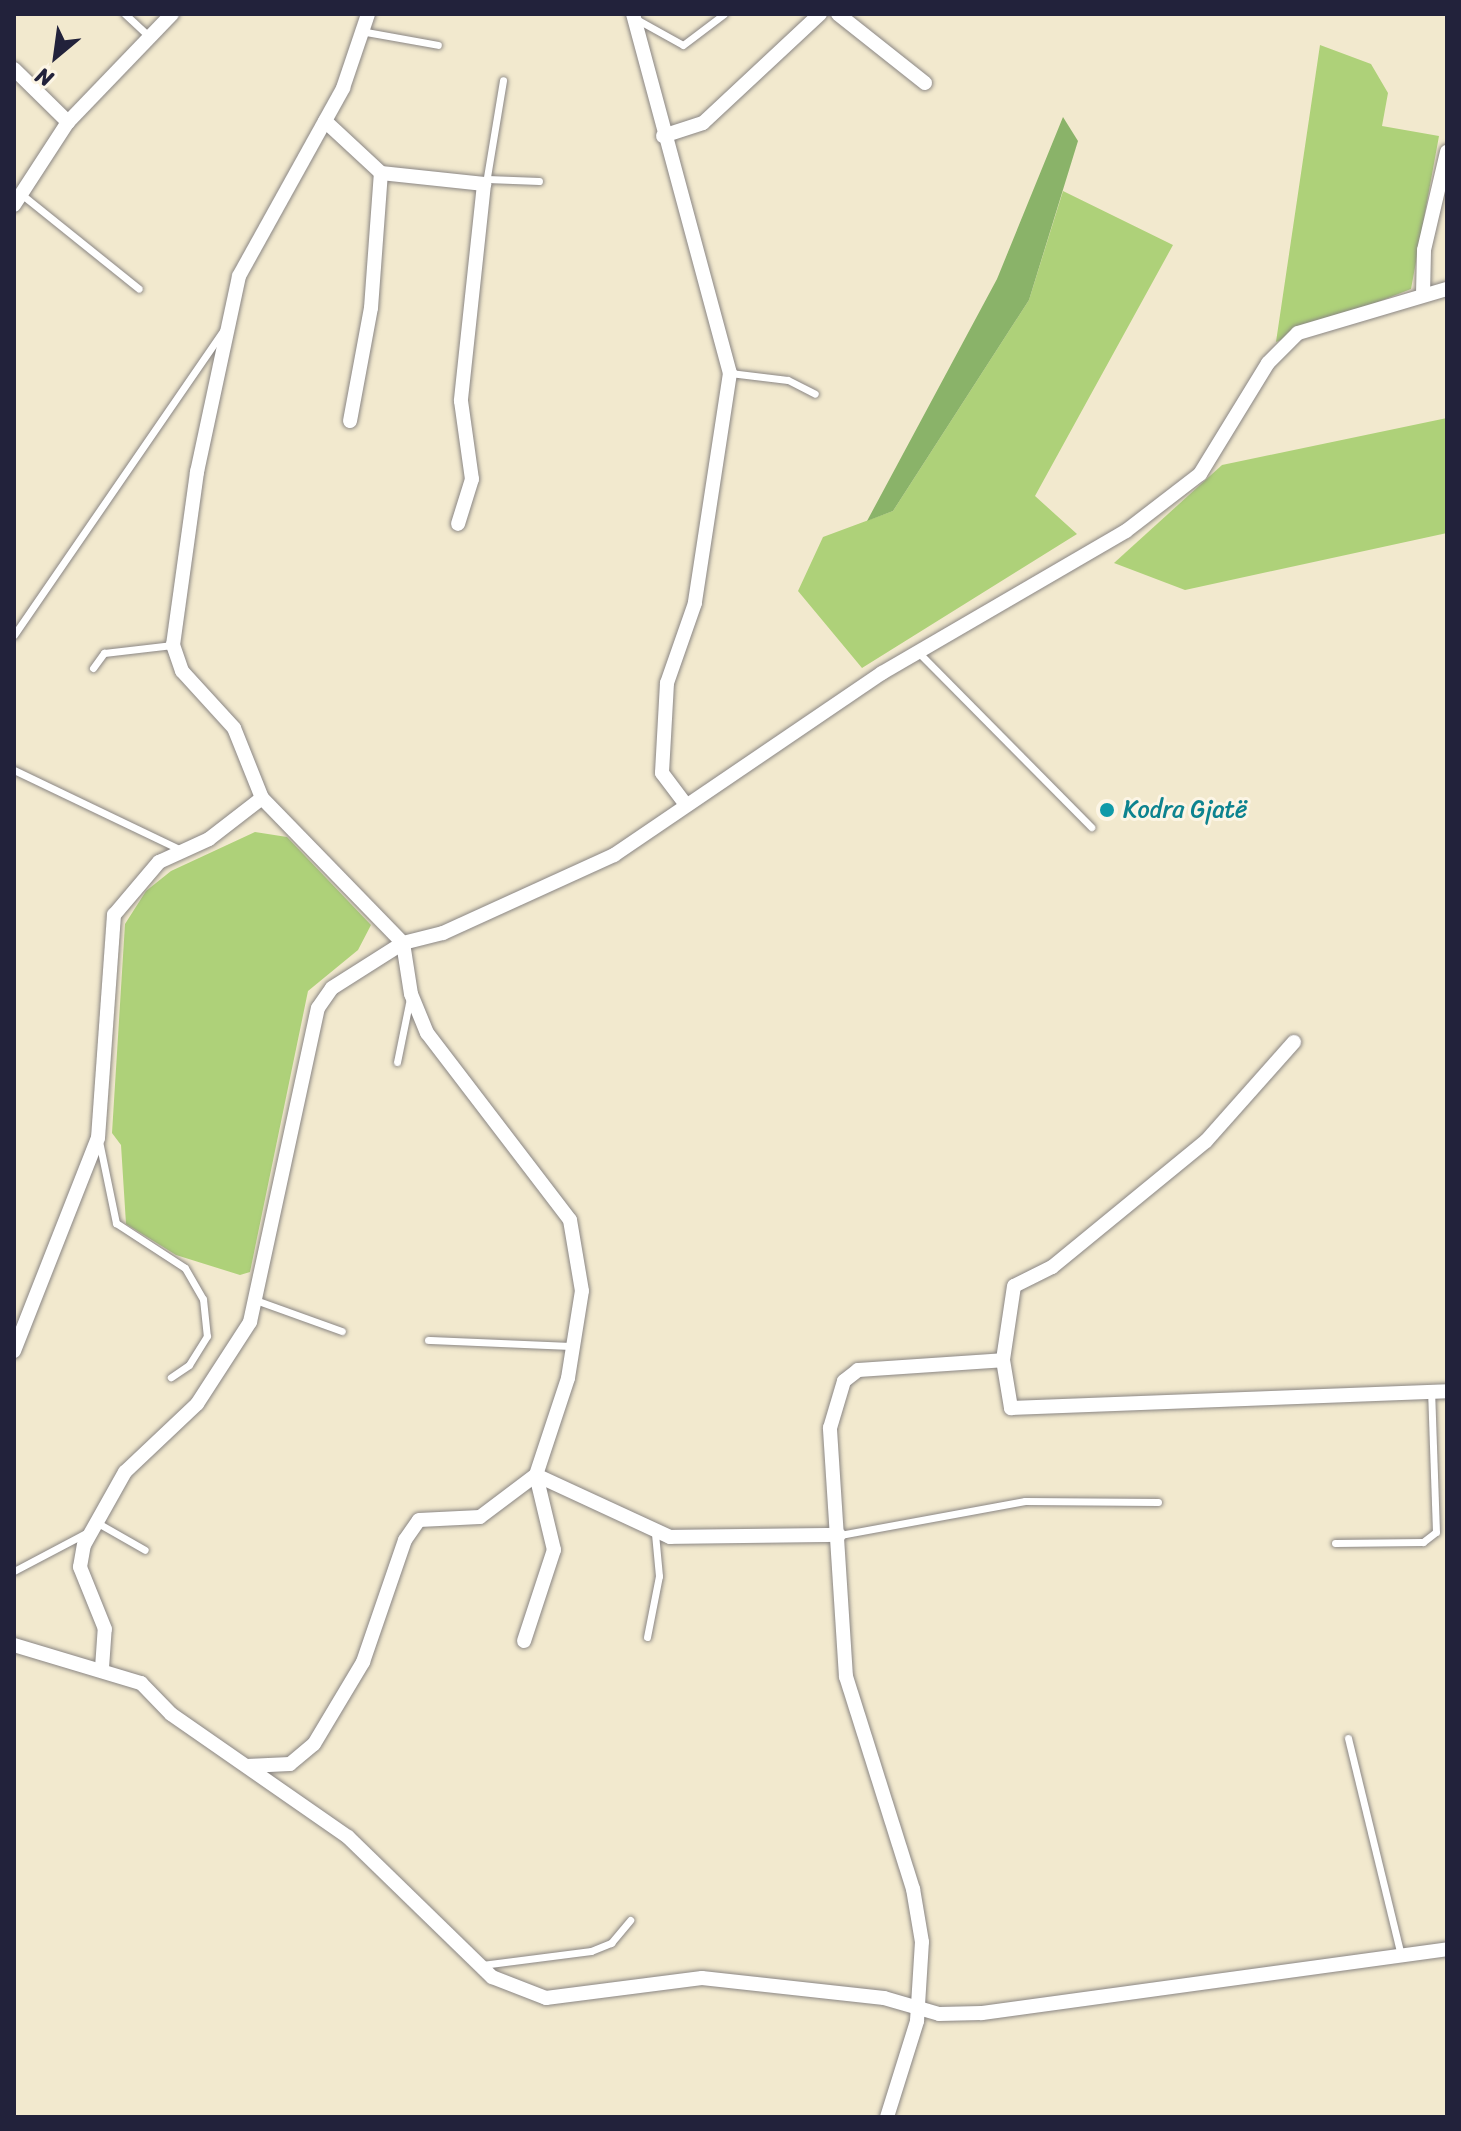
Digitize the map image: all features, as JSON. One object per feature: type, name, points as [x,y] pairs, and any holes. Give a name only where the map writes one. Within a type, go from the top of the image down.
[{"type":"street","points":[[17,200],[68,122],[172,14]]},
{"type":"street","points":[[368,14],[366,32],[325,121],[247,254],[225,328],[173,645],[182,671],[234,728],[262,798],[403,943],[411,994],[438,1049],[570,1220],[581,1263],[575,1347],[536,1475],[554,1550],[524,1641]]},
{"type":"street","points":[[663,136],[703,123],[820,14]]},
{"type":"street","points":[[838,14],[925,83]]},
{"type":"street","points":[[634,16],[663,136],[730,373],[695,603],[667,683],[662,773],[685,804]]},
{"type":"street","points":[[14,69],[68,122]]},
{"type":"street","points":[[325,121],[381,173],[486,181],[461,401],[472,479],[458,524]]},
{"type":"street","points":[[1423,295],[1424,250],[1447,152]]},
{"type":"street","points":[[350,421],[371,308],[381,173]]},
{"type":"street","points":[[102,1668],[102,1614],[80,1567],[93,1526],[125,1472],[197,1404],[258,1301],[318,1008],[343,978],[403,943],[443,933],[588,870],[918,653],[1182,490],[1215,454],[1280,346],[1298,333],[1447,289]]},
{"type":"street","points":[[14,1351],[98,1138],[110,929],[145,874],[262,798]]},
{"type":"street","points":[[1294,1042],[1206,1141],[1052,1267],[1014,1286],[1003,1360],[1009,1404],[1017,1412],[1447,1391]]},
{"type":"street","points":[[887,2117],[919,2008],[921,1921],[846,1677],[830,1428],[851,1374],[1003,1360]]},
{"type":"street","points":[[536,1475],[655,1534],[839,1535]]},
{"type":"street","points":[[247,1766],[290,1764],[314,1744],[363,1662],[402,1548],[419,1520],[480,1517],[536,1475]]},
{"type":"street","points":[[14,1645],[102,1668],[141,1683],[171,1714],[380,1864],[479,1966],[505,1984],[546,1998],[702,1978],[919,2008],[982,2013],[1447,1949]]},
{"type":"lane","points":[[125,14],[149,36]]},
{"type":"lane","points":[[634,16],[669,44],[683,45],[724,14]]},
{"type":"lane","points":[[366,32],[438,45]]},
{"type":"lane","points":[[503,80],[486,181],[539,181]]},
{"type":"lane","points":[[17,200],[139,289]]},
{"type":"lane","points":[[14,635],[225,328]]},
{"type":"lane","points":[[730,373],[788,380],[815,394]]},
{"type":"lane","points":[[93,668],[104,653],[173,645]]},
{"type":"lane","points":[[918,653],[1091,827]]},
{"type":"lane","points":[[14,770],[182,850]]},
{"type":"lane","points":[[397,1062],[411,994]]},
{"type":"lane","points":[[98,1138],[116,1223],[185,1268],[203,1299],[207,1336],[189,1365],[171,1377]]},
{"type":"lane","points":[[258,1301],[342,1331]]},
{"type":"lane","points":[[428,1340],[575,1347]]},
{"type":"lane","points":[[1335,1543],[1423,1542],[1436,1532],[1431,1391]]},
{"type":"lane","points":[[839,1535],[1025,1501],[1158,1502]]},
{"type":"lane","points":[[14,1571],[93,1526],[145,1550]]},
{"type":"lane","points":[[647,1637],[659,1576],[655,1534]]},
{"type":"lane","points":[[1348,1738],[1401,1957]]},
{"type":"lane","points":[[479,1966],[591,1951],[611,1943],[630,1920]]},
{"type":"green space","points":[[1320,45],[1371,64],[1388,93],[1382,126],[1439,136],[1411,289],[1276,342]]},
{"type":"green space","points":[[1063,117],[1078,141],[1029,300],[893,511],[867,521],[997,279]]},
{"type":"green space","points":[[1063,191],[1173,245],[1035,496],[1077,534],[862,668],[798,591],[823,537],[893,511],[1029,300]]},
{"type":"green space","points":[[1447,418],[1447,533],[1185,590],[1114,563],[1222,465]]},
{"type":"green space","points":[[255,832],[287,837],[371,925],[358,950],[308,991],[250,1272],[240,1275],[176,1255],[126,1224],[121,1145],[112,1133],[125,924],[146,891],[171,871]]},
{"type":"place","name":"Kodra Gjatë","points":[[1107,810]]}]
